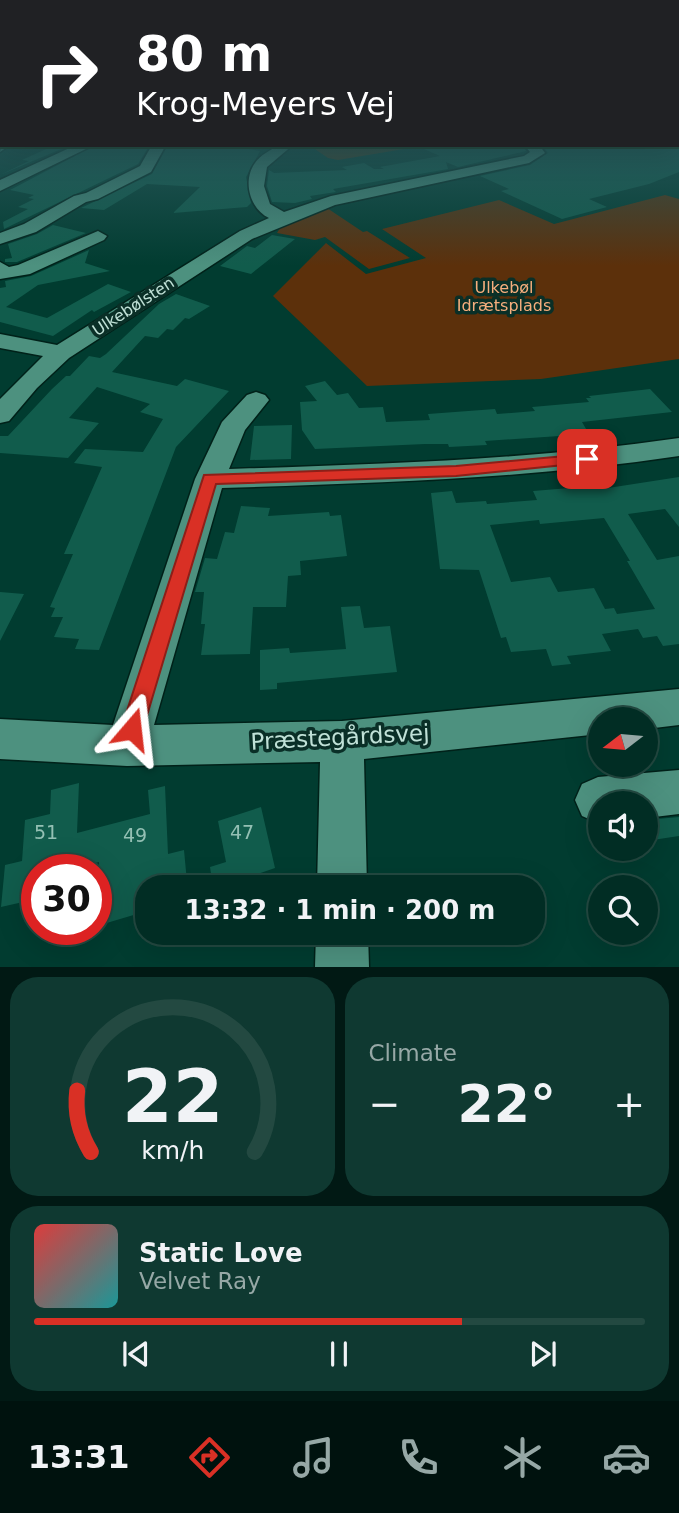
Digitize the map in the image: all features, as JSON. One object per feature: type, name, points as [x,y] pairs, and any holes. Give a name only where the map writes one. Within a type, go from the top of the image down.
[{"type":"street","points":[[0,239],[30,228],[80,199],[133,176]]},
{"type":"street","points":[[257,176],[258,194],[262,202],[267,210],[283,218]]},
{"type":"street","name":"Ulkebølsten","points":[[0,415],[28,383],[61,353],[246,235],[283,218],[354,195],[445,176]]},
{"type":"street","points":[[5,183],[40,187]]},
{"type":"street","points":[[0,268],[2,274],[23,270],[98,236]]},
{"type":"street","points":[[0,341],[61,353]]},
{"type":"street","points":[[127,746],[209,479],[232,428],[256,400]]},
{"type":"street","points":[[209,479],[456,471],[614,457],[679,447]]},
{"type":"street","name":"Præstegårdsvej","points":[[0,739],[127,746],[342,741],[676,714]]},
{"type":"street","points":[[342,741],[342,875]]},
{"type":"street","points":[[658,794],[679,792]]},
{"type":"street","points":[[342,945],[342,967]]},
{"type":"green space","name":"Ulkebøl Idrætsplads","points":[[665,195],[679,199],[679,359],[541,379],[367,386],[273,296],[326,243],[366,274],[426,258],[382,229],[499,200],[554,224]]},
{"type":"green space","points":[[324,206],[410,258],[369,269],[325,237],[315,240],[277,233],[280,228],[274,225]]},
{"type":"building","points":[[37,176],[113,176],[4,229],[3,222],[28,209],[18,207],[34,199],[28,198],[34,195],[10,190]]},
{"type":"building","points":[[148,176],[246,176],[251,203],[247,207],[173,213],[200,187],[147,184],[104,210],[81,208]]},
{"type":"building","points":[[268,176],[407,176],[333,189],[336,192],[310,196],[312,199],[295,203],[272,202],[267,186]]},
{"type":"building","points":[[480,176],[669,176],[649,184],[589,199],[607,207],[562,219],[501,191],[509,189]]},
{"type":"building","points":[[53,225],[86,233],[17,262],[5,262],[5,259],[12,258],[8,244]]},
{"type":"building","points":[[272,235],[295,239],[251,274],[220,266],[247,246],[255,248]]},
{"type":"building","points":[[89,250],[85,263],[110,271],[38,285],[6,307],[47,318],[108,284],[131,292],[94,312],[92,310],[53,336],[0,322],[0,288],[6,287],[5,281],[31,276]]},
{"type":"building","points":[[176,294],[210,306],[189,319],[185,318],[173,330],[167,329],[158,338],[145,336],[112,372],[177,386],[185,379],[229,391],[176,447],[99,650],[75,649],[79,639],[54,637],[63,617],[51,617],[55,608],[50,607],[73,554],[64,554],[102,467],[74,463],[85,449],[143,452],[163,419],[140,412],[150,404],[97,387],[69,418],[99,423],[68,458],[0,453],[0,436],[8,436],[52,389],[66,376],[70,376],[89,356],[100,358],[106,354],[159,304]]},
{"type":"building","points":[[325,381],[337,395],[348,393],[359,408],[383,407],[386,422],[430,420],[428,414],[495,409],[497,414],[535,411],[532,407],[589,402],[586,398],[591,398],[589,396],[650,389],[672,412],[582,422],[589,434],[485,441],[487,445],[449,447],[448,444],[425,444],[315,449],[302,430],[300,402],[317,401],[305,386]]},
{"type":"building","points":[[292,425],[291,459],[250,460],[254,426]]},
{"type":"building","points":[[679,477],[679,527],[665,509],[628,514],[657,560],[679,556],[679,644],[663,646],[657,636],[643,638],[638,629],[602,634],[611,651],[567,656],[571,664],[552,666],[546,649],[511,652],[506,637],[501,638],[479,570],[440,569],[431,493],[452,491],[456,503],[486,501],[487,504],[537,500],[533,491],[606,485],[608,488]],"holes":[[[604,518],[630,561],[627,561],[655,609],[617,614],[614,608],[605,609],[594,588],[558,592],[550,577],[511,582],[490,525]]]},
{"type":"building","points":[[241,506],[270,508],[268,516],[329,512],[330,516],[341,515],[347,556],[300,561],[301,575],[288,576],[286,607],[253,607],[250,654],[201,655],[205,624],[201,624],[204,592],[195,592],[205,558],[217,559],[225,532],[234,533]]},
{"type":"building","points":[[0,592],[24,594],[0,641]]},
{"type":"building","points":[[360,606],[364,628],[390,626],[397,672],[277,683],[277,689],[260,690],[260,650],[289,648],[290,653],[346,649],[341,607]]},
{"type":"building","points":[[79,783],[77,833],[150,814],[148,790],[165,786],[168,854],[184,850],[186,875],[135,875],[135,915],[112,921],[112,854],[23,854],[25,820],[50,814],[51,790]]},
{"type":"building","points":[[261,807],[275,868],[254,875],[211,875],[210,867],[226,862],[218,821]]},
{"type":"building","points":[[679,817],[679,836],[658,839],[658,819]]},
{"type":"building","points":[[21,861],[21,902],[1,907],[5,865]]},
{"type":"route","points":[[132,729],[209,479],[456,471],[587,459]]}]
